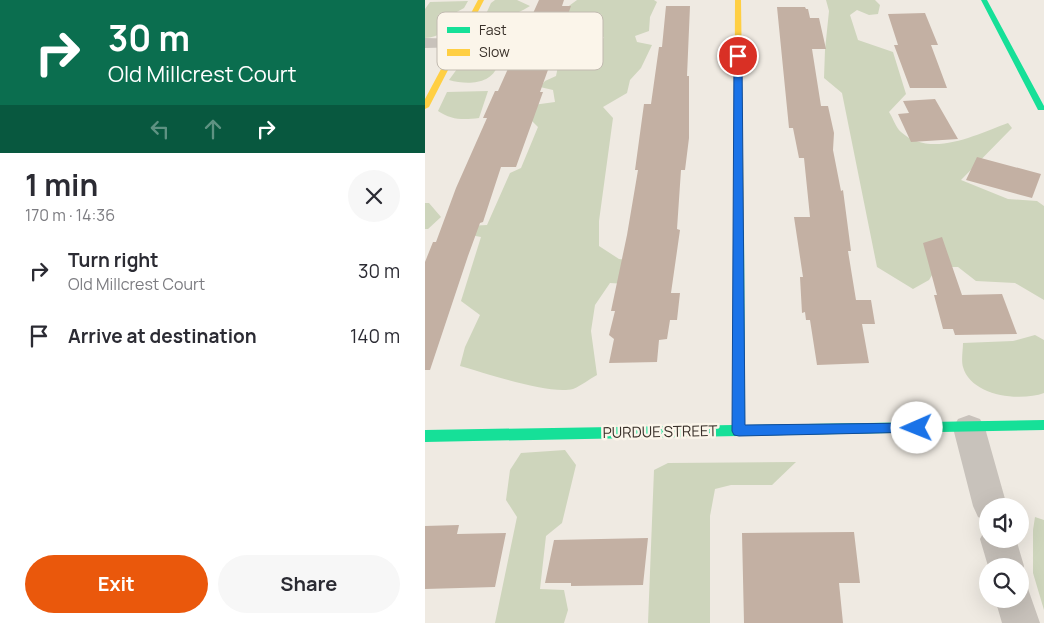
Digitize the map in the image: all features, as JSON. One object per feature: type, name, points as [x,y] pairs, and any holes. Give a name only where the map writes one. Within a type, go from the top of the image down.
[{"type":"street","points":[[475,12],[481,0]]},
{"type":"street","points":[[738,0],[739,431]]},
{"type":"street","points":[[984,0],[1041,108]]},
{"type":"street","points":[[425,107],[445,70]]},
{"type":"street","name":"PURDUE STREET","points":[[425,436],[969,428],[1044,425]]},
{"type":"street","points":[[969,428],[988,498]]},
{"type":"street","points":[[1017,608],[1021,623]]},
{"type":"green space","points":[[495,0],[517,0],[530,6],[519,12],[487,12],[491,3]]},
{"type":"green space","points":[[577,0],[654,0],[657,2],[650,17],[649,31],[635,36],[637,42],[652,45],[641,68],[630,80],[627,93],[603,107],[613,118],[599,221],[599,246],[619,259],[645,262],[643,285],[610,283],[595,305],[591,331],[597,375],[573,389],[562,390],[533,386],[460,366],[465,347],[480,315],[461,301],[481,237],[465,234],[467,226],[487,225],[510,173],[521,168],[538,127],[528,117],[533,105],[555,102],[553,90],[540,87],[545,81],[556,76],[557,70],[603,70],[603,12],[562,11]]},
{"type":"green space","points":[[826,0],[875,0],[880,5],[878,14],[869,15],[857,10],[850,15],[858,40],[893,52],[906,94],[889,112],[901,132],[913,140],[926,144],[940,144],[968,138],[1008,123],[1012,128],[961,180],[1008,199],[1037,201],[1044,206],[1044,300],[1015,283],[976,281],[958,267],[937,267],[929,280],[913,289],[877,267],[842,93],[824,78],[829,11]]},
{"type":"green space","points":[[468,1],[464,8],[457,12],[437,12],[437,35],[425,38],[425,9],[430,2]]},
{"type":"green space","points":[[456,70],[496,70],[490,76],[478,82],[463,83],[449,80]]},
{"type":"green space","points":[[488,91],[479,118],[457,119],[438,111],[447,92]]},
{"type":"green space","points":[[425,203],[429,203],[441,217],[428,229],[425,229]]},
{"type":"green space","points":[[1035,335],[1044,340],[1044,393],[1022,397],[998,394],[976,385],[968,377],[962,364],[963,343],[1013,341]]},
{"type":"green space","points":[[565,450],[576,465],[562,523],[546,536],[540,589],[564,590],[568,610],[564,623],[495,623],[517,517],[506,500],[510,470],[521,453]]},
{"type":"green space","points":[[796,462],[772,485],[731,485],[715,489],[710,516],[710,623],[648,623],[654,470],[668,463]]},
{"type":"green space","points":[[1035,517],[1044,520],[1044,610],[1033,573],[1033,530]]},
{"type":"building","points":[[539,0],[564,0],[562,6],[571,6],[569,12],[534,12]]},
{"type":"building","points":[[666,6],[690,6],[687,76],[689,76],[689,138],[685,170],[681,170],[677,229],[680,230],[671,293],[680,293],[677,320],[670,320],[667,339],[659,340],[657,362],[609,363],[614,339],[609,335],[615,311],[611,311],[638,170],[635,170],[644,104],[651,104],[659,47],[662,47]]},
{"type":"building","points":[[777,7],[805,7],[808,9],[810,18],[819,18],[826,49],[812,49],[821,106],[828,106],[834,133],[833,150],[841,191],[843,190],[851,251],[848,251],[856,300],[871,300],[875,324],[862,324],[869,363],[817,365],[810,320],[806,320],[805,312],[802,313],[800,277],[803,277],[794,217],[810,217],[804,158],[799,158],[793,128],[789,128]]},
{"type":"building","points":[[925,13],[938,45],[931,45],[947,88],[910,88],[894,45],[898,45],[888,14]]},
{"type":"building","points":[[507,70],[548,70],[540,92],[543,92],[516,167],[501,167],[483,222],[480,223],[468,256],[430,370],[425,370],[425,262],[433,242],[436,242],[456,188],[487,118],[483,118],[495,91],[498,91]]},
{"type":"building","points":[[935,99],[958,139],[911,142],[898,114],[909,113],[903,101]]},
{"type":"building","points":[[977,157],[1041,174],[1032,198],[966,180]]},
{"type":"building","points":[[942,237],[962,295],[1002,294],[1017,334],[955,335],[953,329],[943,329],[934,295],[937,295],[923,243]]},
{"type":"building","points":[[459,525],[457,534],[506,533],[495,587],[425,589],[425,526]]},
{"type":"building","points":[[854,532],[860,583],[839,583],[843,623],[744,623],[742,533]]},
{"type":"building","points":[[648,538],[643,585],[571,586],[571,583],[545,583],[554,540]]},
{"type":"traffic: fast","points":[[984,0],[1041,108]]},
{"type":"traffic: fast","points":[[739,230],[739,431]]},
{"type":"traffic: fast","points":[[425,436],[1044,425]]},
{"type":"traffic: slow","points":[[475,12],[481,0]]},
{"type":"traffic: slow","points":[[738,0],[739,230]]},
{"type":"traffic: slow","points":[[425,107],[444,70]]},
{"type":"route","points":[[738,56],[739,431],[917,428]]}]
